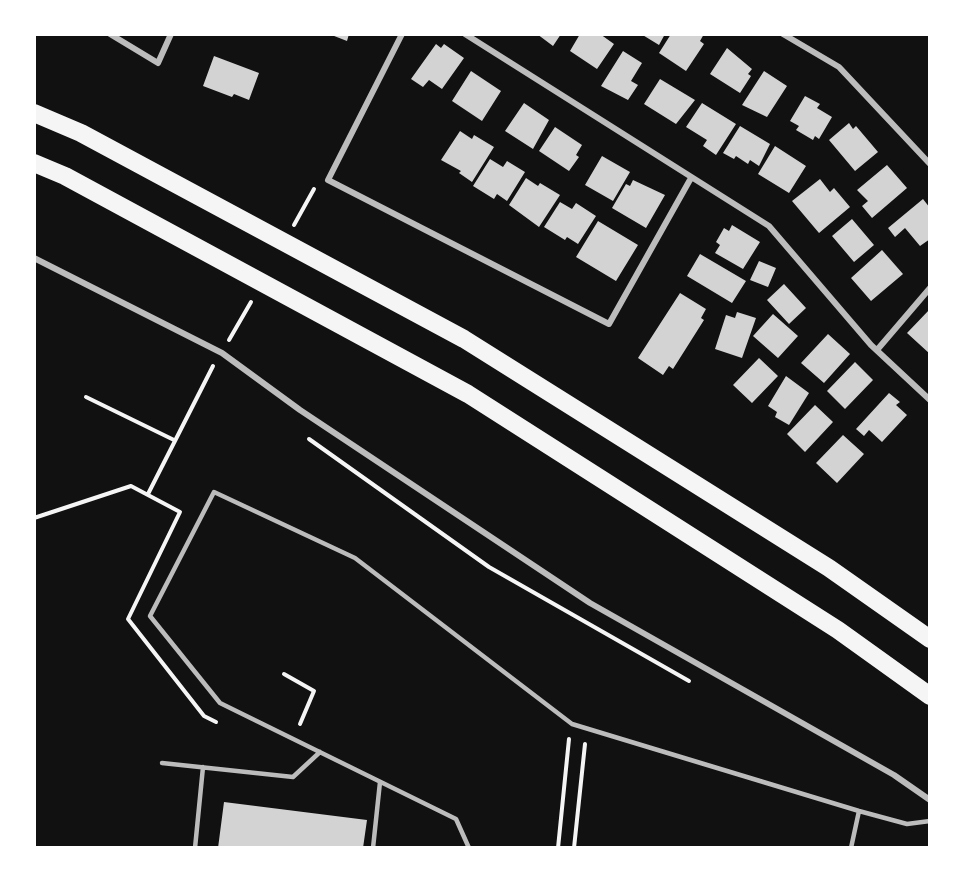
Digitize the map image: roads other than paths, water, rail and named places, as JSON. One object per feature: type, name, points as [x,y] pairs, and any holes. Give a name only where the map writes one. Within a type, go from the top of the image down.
[{"type":"highway","points":[[34,113],[81,133],[464,339],[829,568],[930,639]]},
{"type":"highway","points":[[34,162],[65,176],[468,394],[838,630],[930,696]]},
{"type":"street","points":[[110,34],[158,63],[171,34]]},
{"type":"street","points":[[402,34],[328,180],[609,324],[691,177]]},
{"type":"street","points":[[465,34],[768,226],[877,350],[930,400]]},
{"type":"street","points":[[783,34],[839,68],[930,164]]},
{"type":"street","points":[[34,258],[222,353],[300,410],[590,603],[894,776],[930,800]]},
{"type":"street","points":[[877,350],[930,288]]},
{"type":"lane","points":[[469,848],[456,819],[220,704],[150,616],[214,492],[355,558],[572,724],[860,812],[907,824],[930,821]]},
{"type":"lane","points":[[162,763],[294,777],[320,752]]},
{"type":"lane","points":[[195,848],[203,767]]},
{"type":"lane","points":[[373,848],[380,782]]},
{"type":"lane","points":[[851,848],[860,812]]}]
